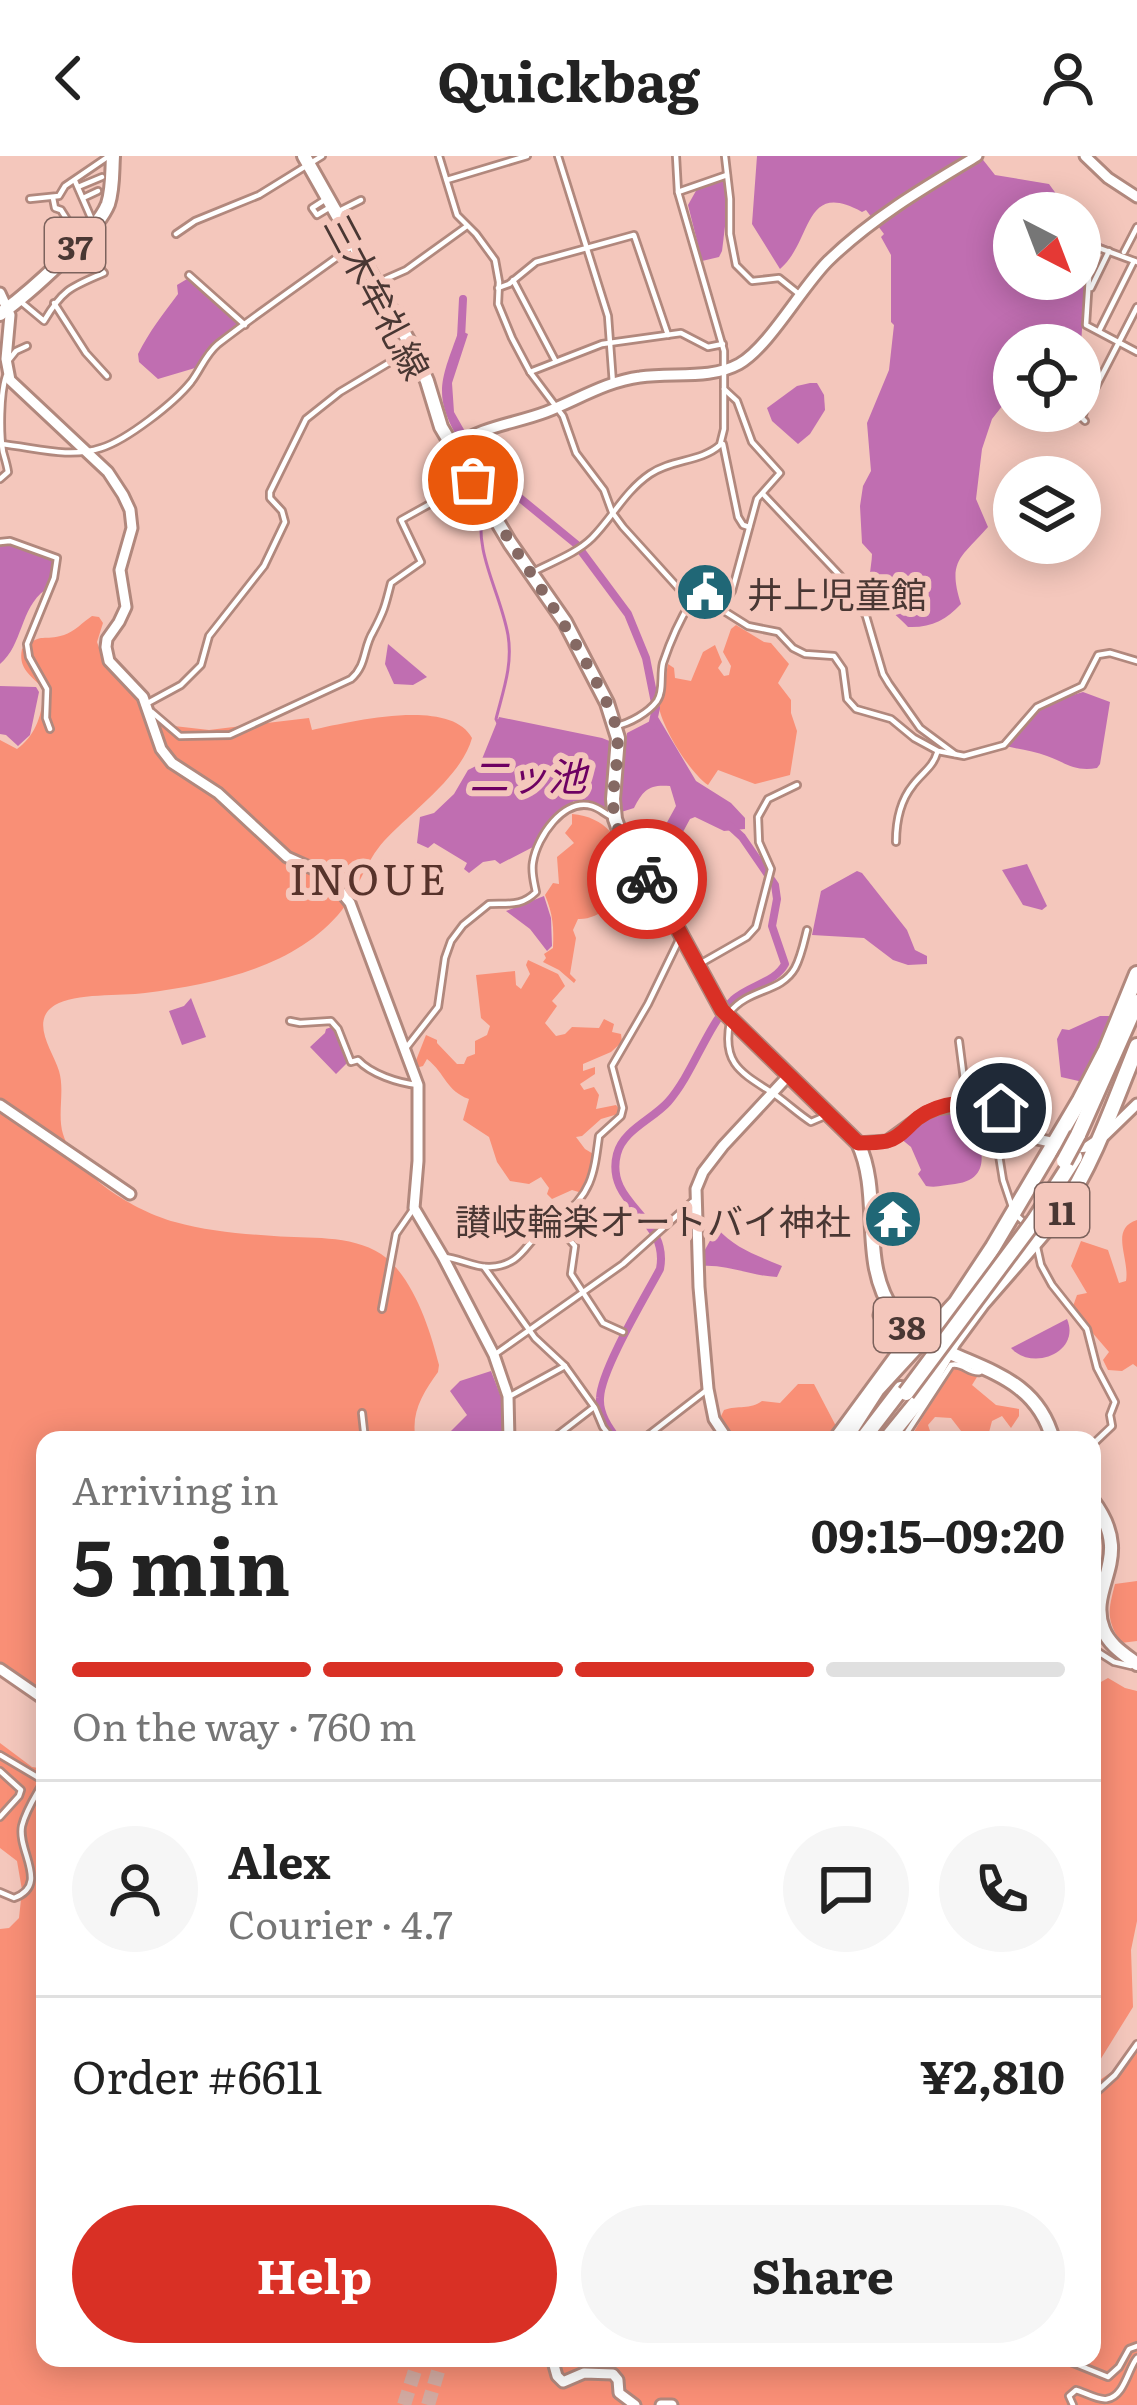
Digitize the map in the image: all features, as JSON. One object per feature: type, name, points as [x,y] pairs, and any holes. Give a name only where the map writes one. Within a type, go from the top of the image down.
[{"type":"highway","name":"11","points":[[925,1339],[1025,1217],[1054,1144],[1106,1050],[1137,974]]},
{"type":"highway","points":[[874,1431],[1025,1217],[1081,1162],[1137,1002]]},
{"type":"highway","points":[[1088,1137],[1137,1021]]},
{"type":"highway","name":"11","points":[[948,1351],[981,1304],[1060,1213],[1088,1137],[1137,1046]]},
{"type":"highway","points":[[850,1431],[878,1389],[925,1339]]},
{"type":"highway","points":[[893,1431],[922,1396],[948,1351]]},
{"type":"main road","name":"37","points":[[9,307],[102,217],[111,192],[111,156]]},
{"type":"main road","name":"三木牟礼線","points":[[306,160],[412,349],[441,427],[460,442],[473,480],[565,622],[607,703],[619,752],[615,817]]},
{"type":"main road","points":[[615,817],[623,842],[727,1016],[858,1143]]},
{"type":"main road","name":"38","points":[[858,1143],[867,1169],[878,1277],[889,1303],[925,1339],[1014,1383],[1035,1400],[1050,1431]]},
{"type":"main road","points":[[1101,1512],[1114,1541],[1102,1628],[1114,1646],[1137,1665]]},
{"type":"street","points":[[30,199],[59,196],[74,179],[111,156]]},
{"type":"street","points":[[176,234],[195,221],[259,195],[306,160],[322,156]]},
{"type":"street","points":[[439,156],[454,208],[495,260],[498,304],[530,372],[567,424],[576,453],[600,483],[612,512],[691,602],[721,609],[748,626],[778,632],[798,652],[833,656],[843,669],[851,705],[891,719],[914,738],[956,756],[1004,745],[1037,707],[1082,686],[1098,655],[1110,653],[1137,661]]},
{"type":"street","points":[[447,180],[527,156]]},
{"type":"street","points":[[557,156],[608,316],[613,384]]},
{"type":"street","points":[[676,156],[678,192],[723,344],[722,442],[737,517],[749,527]]},
{"type":"street","points":[[725,156],[736,265],[752,281],[779,278],[801,295]]},
{"type":"street","points":[[460,442],[613,384],[641,376],[724,371],[746,360],[829,260],[906,199],[977,156]]},
{"type":"street","points":[[1085,156],[1137,197]]},
{"type":"street","points":[[678,192],[727,175]]},
{"type":"street","points":[[78,188],[102,177]]},
{"type":"street","points":[[74,179],[94,225]]},
{"type":"street","points":[[82,198],[98,191]]},
{"type":"street","points":[[9,307],[44,321],[62,293],[104,273],[78,242],[52,198]]},
{"type":"street","points":[[332,206],[362,200]]},
{"type":"street","points":[[376,284],[400,274],[467,226]]},
{"type":"street","points":[[1124,252],[1137,227]]},
{"type":"street","points":[[498,288],[536,262],[634,235],[668,335]]},
{"type":"street","points":[[1,444],[61,453],[109,446],[193,379],[215,346],[354,245]]},
{"type":"street","points":[[1101,247],[1136,262],[1101,328]]},
{"type":"street","points":[[1101,267],[1109,250]]},
{"type":"street","points":[[189,275],[245,325]]},
{"type":"street","points":[[513,280],[556,362]]},
{"type":"street","points":[[0,293],[10,315],[0,399],[1,444],[8,472],[0,478]]},
{"type":"street","points":[[54,303],[107,376]]},
{"type":"street","points":[[1101,376],[1137,307]]},
{"type":"street","points":[[530,372],[611,343],[681,333],[708,347],[723,344]]},
{"type":"street","points":[[1101,333],[1137,352]]},
{"type":"street","points":[[6,368],[16,351],[27,346]]},
{"type":"street","points":[[147,706],[194,673],[208,636],[264,566],[285,522],[270,492],[306,419],[340,392],[412,349]]},
{"type":"street","points":[[6,368],[17,388],[87,452],[123,495],[132,519],[120,570],[126,607],[106,646],[109,661],[147,706],[160,748],[172,763],[227,800],[287,857],[322,872],[343,893],[357,920],[418,1084],[414,1208],[396,1234],[382,1309]]},
{"type":"street","points":[[721,609],[731,591],[757,499],[780,473],[752,442],[737,400],[724,388]]},
{"type":"street","points":[[531,573],[584,545],[654,472],[715,451],[722,442]]},
{"type":"street","points":[[147,706],[180,736],[230,735],[351,679],[359,672],[372,632],[384,613],[391,583],[421,562],[401,520],[473,480]]},
{"type":"street","points":[[763,494],[847,583],[866,616],[889,684],[920,728],[956,756]]},
{"type":"street","points":[[0,542],[10,541],[58,561],[27,644],[47,688],[50,729]]},
{"type":"street","points":[[616,729],[659,697],[663,664],[691,602]]},
{"type":"street","points":[[896,842],[906,795],[935,762],[938,751]]},
{"type":"street","points":[[698,965],[756,927],[771,869],[759,842],[758,817],[768,799],[796,785]]},
{"type":"street","points":[[405,1049],[438,1007],[446,950],[454,935],[489,904],[505,906],[536,892],[532,871],[536,851],[554,821],[574,806],[591,806],[615,817]]},
{"type":"street","points":[[807,930],[792,974],[742,999],[727,1016],[727,1038],[730,1057],[752,1082],[811,1123],[830,1113]]},
{"type":"street","points":[[443,1257],[484,1267],[520,1257],[544,1227],[585,1194],[598,1160],[598,1136],[621,1116],[623,1108],[612,1066],[682,935]]},
{"type":"street","points":[[290,1021],[331,1021],[351,1062],[358,1060],[388,1077],[418,1084]]},
{"type":"street","points":[[959,1041],[967,1103],[998,1149],[1003,1180],[1025,1217],[1041,1265],[1087,1329],[1097,1368],[1114,1402],[1112,1426],[1101,1436]]},
{"type":"street","points":[[722,1431],[714,1420],[708,1389],[699,1287],[698,1180],[789,1075]]},
{"type":"street","points":[[858,1143],[887,1141],[924,1114],[983,1102],[1001,1108],[1037,1139],[1087,1147],[1088,1137],[1137,1104]]},
{"type":"street","points":[[0,1105],[130,1195]]},
{"type":"street","points":[[494,1355],[610,1274],[696,1198]]},
{"type":"street","points":[[414,1208],[494,1355],[508,1396],[509,1431]]},
{"type":"street","points":[[555,1222],[575,1246],[571,1274],[603,1323],[622,1332]]},
{"type":"street","points":[[484,1267],[529,1330],[565,1366],[606,1431]]},
{"type":"street","points":[[839,1431],[904,1340],[903,1333],[879,1315],[889,1303]]},
{"type":"street","points":[[908,1431],[951,1365],[976,1373],[984,1368]]},
{"type":"street","points":[[508,1396],[565,1366]]},
{"type":"street","points":[[654,1431],[708,1389]]},
{"type":"street","points":[[562,1431],[594,1406]]},
{"type":"street","points":[[362,1413],[364,1431]]},
{"type":"street","points":[[1101,1654],[1118,1664],[1137,1665]]},
{"type":"street","points":[[0,1669],[36,1694]]},
{"type":"street","points":[[0,1755],[36,1775]]},
{"type":"street","points":[[0,1771],[21,1790],[0,1816]]},
{"type":"street","points":[[0,1892],[14,1898],[31,1885],[21,1830],[36,1795]]},
{"type":"street","points":[[1101,2088],[1137,2044]]},
{"type":"street","points":[[1082,2367],[1108,2378],[1129,2348],[1137,2345]]},
{"type":"street","points":[[1073,2405],[1069,2396],[1076,2390],[1111,2398],[1137,2358]]},
{"type":"street","points":[[554,2367],[563,2382],[584,2373],[613,2374],[619,2393],[635,2405]]},
{"type":"street","points":[[662,2405],[672,2405]]},
{"type":"shaded area","points":[[92,616],[99,617],[103,623],[97,642],[105,665],[139,702],[174,726],[209,730],[309,718],[312,730],[422,715],[443,718],[472,738],[447,780],[377,849],[342,910],[302,946],[226,978],[64,1001],[47,1012],[43,1028],[61,1079],[63,1134],[80,1164],[94,1177],[142,1210],[175,1222],[237,1233],[342,1240],[381,1254],[411,1289],[439,1365],[416,1412],[415,1431],[36,1431],[36,1686],[0,1662],[0,740],[17,749],[34,730],[40,713],[42,687],[23,666],[22,649],[39,639],[68,634]]},
{"type":"shaded area","points":[[736,625],[771,643],[789,664],[778,683],[791,700],[797,731],[790,775],[755,784],[718,770],[708,785],[677,748],[658,703],[668,664],[675,678],[691,681],[703,652],[715,645],[722,662],[718,668],[729,675],[731,666],[723,652]]},
{"type":"shaded area","points":[[572,814],[610,831],[631,869],[630,882],[614,902],[594,916],[578,919],[570,974],[574,983],[543,962],[544,954],[553,948],[545,895],[553,883],[559,884],[557,857],[574,843],[565,833]]},
{"type":"shaded area","points":[[528,960],[558,974],[565,986],[552,1001],[557,1006],[545,1023],[556,1036],[572,1027],[599,1028],[604,1019],[614,1024],[612,1032],[621,1034],[622,1042],[583,1064],[583,1071],[595,1067],[595,1074],[580,1084],[584,1090],[594,1087],[599,1095],[596,1109],[616,1105],[620,1110],[576,1137],[595,1155],[582,1193],[572,1190],[552,1199],[541,1177],[529,1184],[510,1181],[489,1137],[463,1120],[469,1099],[455,1091],[427,1059],[423,1066],[416,1068],[415,1063],[426,1035],[437,1040],[457,1064],[475,1054],[475,1041],[487,1035],[490,1026],[481,1018],[476,975],[515,971],[521,989],[530,974]]},
{"type":"shaded area","points":[[1137,1220],[1137,1367],[1108,1370],[1103,1360],[1109,1352],[1072,1309],[1077,1295],[1087,1293],[1071,1266],[1081,1241],[1108,1250],[1119,1283],[1126,1281],[1122,1237]]},
{"type":"shaded area","points":[[953,1367],[977,1377],[972,1385],[996,1405],[1019,1409],[1011,1428],[1002,1416],[992,1421],[989,1431],[961,1431],[951,1418],[935,1417],[928,1425],[930,1431],[914,1431]]},
{"type":"shaded area","points":[[798,1384],[814,1384],[837,1428],[727,1431],[719,1420],[724,1410],[762,1401],[780,1403]]},
{"type":"shaded area","points":[[1137,1581],[1137,1641],[1121,1643],[1110,1615],[1115,1584]]},
{"type":"shaded area","points":[[1108,1678],[1137,1691],[1137,1921],[1131,1950],[1133,2007],[1101,2059],[1101,1682]]},
{"type":"shaded area","points":[[0,1743],[36,1768],[36,2367],[1101,2367],[1101,2079],[1121,2072],[1137,2052],[1137,2405],[0,2405],[0,1929],[9,1928],[19,1918],[22,1890],[17,1861],[0,1848]]},
{"type":"water","points":[[757,156],[980,156],[995,175],[1049,184],[1055,192],[993,192],[993,300],[1084,300],[1082,324],[993,324],[993,418],[982,449],[976,499],[988,527],[959,561],[956,578],[961,604],[944,619],[908,627],[879,599],[870,576],[872,554],[862,543],[860,506],[871,471],[867,423],[889,370],[894,325],[891,255],[881,237],[884,234],[866,210],[829,203],[811,218],[780,269],[752,224]]},
{"type":"water","points":[[721,180],[728,202],[722,251],[719,257],[702,261],[688,205],[697,189]]},
{"type":"water","points":[[187,279],[239,323],[205,352],[195,368],[158,379],[139,362],[138,354],[178,294],[177,285]]},
{"type":"water","points":[[459,330],[468,334],[452,383],[454,412],[483,463],[514,493],[485,473],[484,486],[446,413],[442,388]]},
{"type":"water","points":[[817,383],[824,395],[825,410],[798,444],[772,421],[767,408],[797,386]]},
{"type":"water","points":[[7,543],[50,558],[55,565],[0,664],[0,545]]},
{"type":"water","points":[[388,644],[427,677],[413,685],[394,684],[385,664]]},
{"type":"water","points":[[0,686],[36,687],[39,692],[30,735],[18,746],[0,734]]},
{"type":"water","points":[[1083,692],[1110,702],[1097,768],[1077,768],[1005,746],[1038,710]]},
{"type":"water","name":"二ッ池","points":[[499,717],[617,744],[613,811],[593,802],[574,801],[548,824],[533,847],[500,864],[483,862],[469,873],[464,869],[467,863],[434,843],[428,848],[417,843],[420,817],[434,813],[454,794],[468,770],[480,764]]},
{"type":"water","name":"二ッ池","points":[[658,717],[696,781],[731,803],[745,818],[745,829],[724,831],[695,817],[671,854],[656,849],[676,806],[670,786],[648,790],[634,808],[618,813],[627,733]]},
{"type":"water","points":[[1027,864],[1047,906],[1042,910],[1023,905],[1002,870]]},
{"type":"water","points":[[857,871],[907,930],[915,950],[927,956],[927,964],[893,960],[864,938],[812,935],[821,891]]},
{"type":"water","points":[[544,896],[551,918],[552,946],[547,951],[530,929],[506,911]]},
{"type":"water","points":[[191,998],[206,1037],[182,1045],[169,1011]]},
{"type":"water","points":[[1112,1016],[1083,1082],[1061,1077],[1057,1039],[1062,1029]]},
{"type":"water","points":[[334,1026],[348,1062],[336,1074],[310,1047]]},
{"type":"water","points":[[965,1106],[979,1140],[978,1173],[955,1184],[926,1186],[911,1147],[900,1138],[924,1116]]},
{"type":"water","points":[[717,1228],[739,1247],[782,1266],[777,1277],[701,1266]]},
{"type":"water","points":[[1067,1319],[1067,1341],[1052,1355],[1031,1358],[1011,1348]]},
{"type":"water","points":[[491,1371],[503,1402],[505,1431],[451,1431],[467,1415],[450,1391],[460,1381]]},
{"type":"waterway","points":[[1101,245],[1137,260]]},
{"type":"waterway","points":[[461,338],[463,299]]},
{"type":"waterway","points":[[509,489],[576,544],[628,614],[646,658],[656,708],[652,726]]},
{"type":"waterway","points":[[483,506],[484,556],[509,646],[498,723]]},
{"type":"waterway","points":[[612,1431],[601,1410],[602,1386],[660,1269],[656,1236],[620,1186],[617,1154],[625,1138],[677,1090],[733,1000],[775,976],[785,964],[772,926],[775,885],[730,826]]},
{"type":"tunnel","points":[[404,2405],[416,2367]]},
{"type":"tunnel","points":[[428,2405],[439,2367]]},
{"type":"way so far","points":[[473,480],[565,622],[607,703],[618,739],[615,819],[623,842],[647,879]]},
{"type":"place","name":"井上児童館","points":[[705,592]]},
{"type":"place","name":"讃岐輪楽オートバイ神社","points":[[893,1219]]},
{"type":"district","name":"INOUE","points":[[369,877]]},
{"type":"route","points":[[647,879],[722,1010],[858,1143],[887,1141],[936,1109],[973,1102],[1001,1108]]}]
